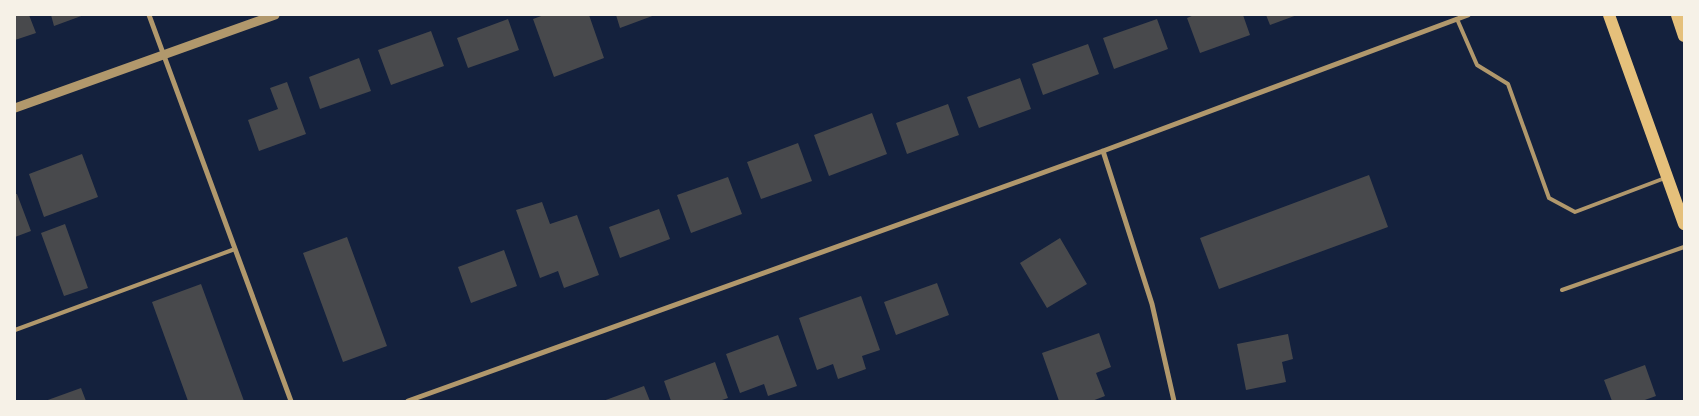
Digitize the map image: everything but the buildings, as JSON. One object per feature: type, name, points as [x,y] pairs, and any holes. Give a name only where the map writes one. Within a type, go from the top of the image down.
[{"type":"main road","points":[[1609,15],[1684,224]]},
{"type":"main road","points":[[1677,15],[1684,36]]},
{"type":"street","points":[[149,15],[291,401]]},
{"type":"street","points":[[15,108],[275,15]]},
{"type":"street","points":[[408,401],[1103,151],[1468,15]]},
{"type":"street","points":[[1103,151],[1152,304],[1174,401]]},
{"type":"lane","points":[[1457,19],[1477,65],[1508,84],[1549,198],[1575,212],[1667,177]]},
{"type":"lane","points":[[1562,290],[1684,247]]},
{"type":"lane","points":[[15,330],[235,249]]}]
